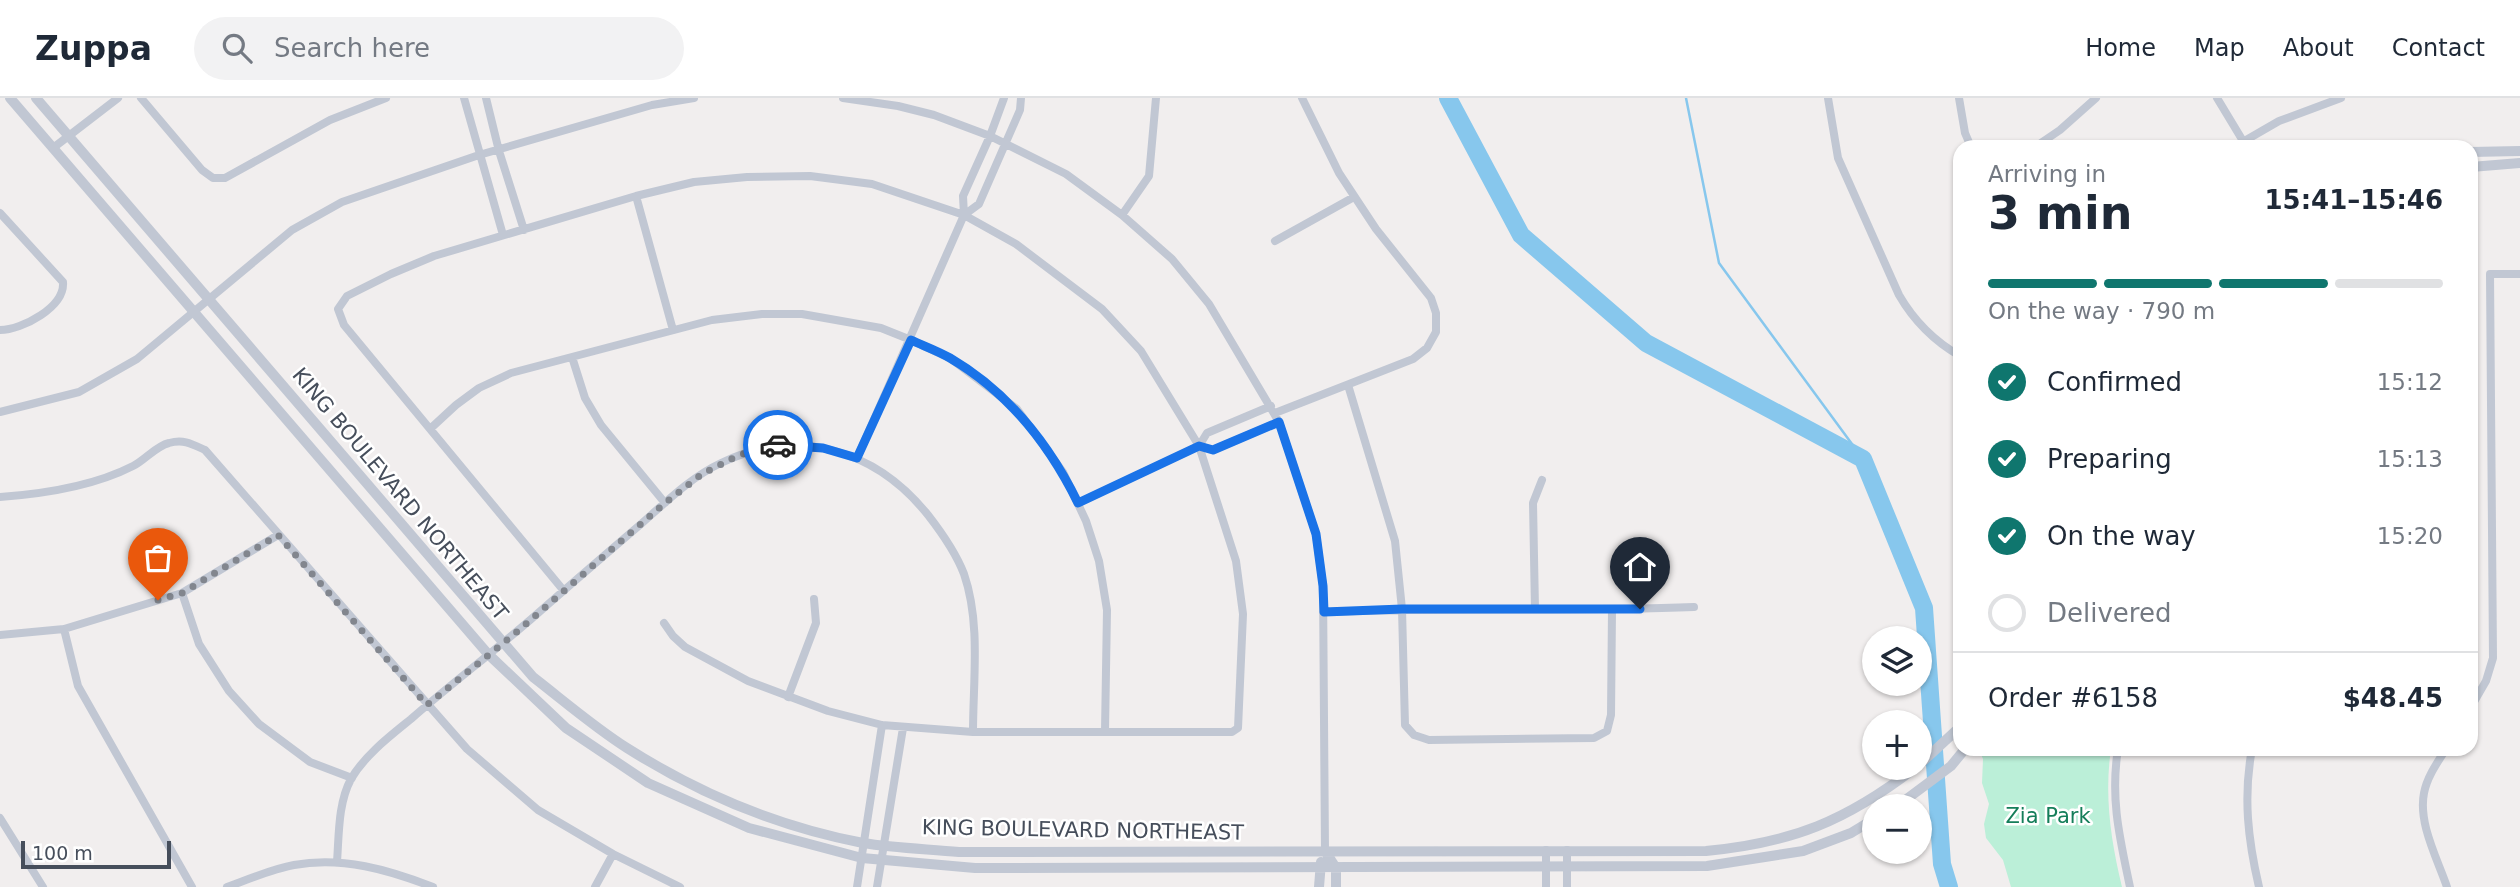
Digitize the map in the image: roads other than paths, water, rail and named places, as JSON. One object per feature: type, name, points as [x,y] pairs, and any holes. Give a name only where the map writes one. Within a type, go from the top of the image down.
[{"type":"street","name":"KING BOULEVARD NORTHEAST","points":[[10,98],[488,654],[566,728],[648,783],[749,828],[862,858],[975,868],[1336,868],[1707,866],[1803,851],[1862,826]]},
{"type":"street","name":"KING BOULEVARD NORTHEAST","points":[[36,98],[503,643],[542,684],[624,746],[670,774],[720,798],[773,818],[864,843],[959,852],[1706,851],[1744,847],[1825,825],[1899,780]]},
{"type":"street","points":[[53,148],[118,98]]},
{"type":"street","points":[[141,98],[202,170],[213,178],[225,178],[330,120],[386,98]]},
{"type":"street","points":[[464,98],[503,235]]},
{"type":"street","points":[[486,98],[524,230]]},
{"type":"street","points":[[0,412],[79,392],[137,359],[292,230],[342,202],[479,155],[652,105],[694,98]]},
{"type":"street","points":[[843,98],[910,109],[990,136],[1066,174],[1122,215],[1172,259],[1209,304],[1273,409],[1316,534],[1323,586],[1325,851],[1319,868],[1319,887]]},
{"type":"street","points":[[857,458],[964,215],[963,196],[1004,98]]},
{"type":"street","points":[[964,215],[979,204],[1020,110],[1021,98]]},
{"type":"street","points":[[1122,215],[1149,176],[1156,98]]},
{"type":"street","points":[[1078,503],[1199,446],[1208,433],[1348,385],[1413,359],[1427,348],[1436,332],[1436,313],[1431,298],[1354,197],[1339,173],[1302,98]]},
{"type":"street","points":[[1828,98],[1838,158],[1899,295],[1908,311],[1924,329],[1953,352]]},
{"type":"street","points":[[1959,98],[1968,140]]},
{"type":"street","points":[[2045,140],[2096,98]]},
{"type":"street","points":[[2217,98],[2242,140]]},
{"type":"street","points":[[2245,140],[2279,121],[2341,98]]},
{"type":"street","points":[[2478,152],[2520,151]]},
{"type":"street","points":[[2478,166],[2520,163]]},
{"type":"street","points":[[564,591],[344,324],[338,309],[347,296],[434,256],[636,195],[694,182],[747,177],[810,176],[873,184],[964,215],[1016,244],[1102,309],[1141,351],[1199,446],[1236,561],[1243,614],[1238,728],[1224,733],[973,732],[882,725],[828,711],[748,681],[685,647],[664,623]]},
{"type":"street","points":[[636,195],[673,330]]},
{"type":"street","points":[[1275,241],[1354,197]]},
{"type":"street","points":[[0,213],[62,282],[63,287],[57,300],[34,321],[0,330]]},
{"type":"street","points":[[2478,696],[2487,681],[2493,658],[2490,274],[2520,274]]},
{"type":"street","points":[[430,429],[479,388],[511,373],[712,320],[762,314],[802,314],[881,328],[911,340],[950,358],[1017,410],[1063,472],[1078,503],[1099,561],[1107,610],[1105,731]]},
{"type":"street","points":[[572,357],[584,398],[601,425],[665,503]]},
{"type":"street","points":[[1348,385],[1395,541],[1402,609],[1405,725],[1414,736],[1429,740],[1594,738],[1606,731],[1611,715],[1612,610]]},
{"type":"street","points":[[1199,446],[1213,450],[1279,422]]},
{"type":"street","points":[[0,497],[34,494],[86,483],[133,466],[167,443],[187,441],[205,450],[467,749],[538,810],[613,855],[680,887]]},
{"type":"street","points":[[337,862],[342,810],[352,778],[381,745],[702,474],[718,464],[760,448],[801,445],[857,458],[888,476],[917,502],[942,533],[963,572],[971,603],[973,732]]},
{"type":"street","points":[[1535,609],[1533,503],[1542,480]]},
{"type":"street","points":[[0,635],[64,629],[182,593],[278,535]]},
{"type":"street","points":[[182,593],[199,644],[229,691],[259,724],[310,762],[352,778]]},
{"type":"street","points":[[788,697],[816,623],[814,599]]},
{"type":"street","points":[[1324,612],[1694,607]]},
{"type":"street","points":[[64,629],[78,686],[192,887]]},
{"type":"street","points":[[857,887],[882,725]]},
{"type":"street","points":[[877,887],[903,728]]},
{"type":"street","name":"KING BOULEVARD NORTHEAST","points":[[1932,753],[1953,734]]},
{"type":"street","points":[[1915,794],[1951,766],[1959,756]]},
{"type":"street","points":[[2117,756],[2116,822],[2130,887]]},
{"type":"street","points":[[2250,756],[2246,777],[2246,818],[2259,887]]},
{"type":"street","points":[[2442,756],[2430,775],[2424,794],[2424,819],[2446,887]]},
{"type":"street","points":[[0,818],[43,887]]},
{"type":"street","points":[[1546,850],[1546,887]]},
{"type":"street","points":[[1567,850],[1567,887]]},
{"type":"street","points":[[1325,851],[1336,868],[1336,887]]},
{"type":"street","points":[[596,887],[613,855]]},
{"type":"street","points":[[227,887],[295,864],[337,862],[377,868],[433,887]]},
{"type":"waterway","points":[[1448,98],[1521,235],[1646,343],[1863,459],[1924,608],[1942,864],[1949,887]]},
{"type":"waterway","points":[[1686,98],[1719,263],[1863,459]]},
{"type":"park label","name":"Zia Park","points":[[2048,816]]}]
